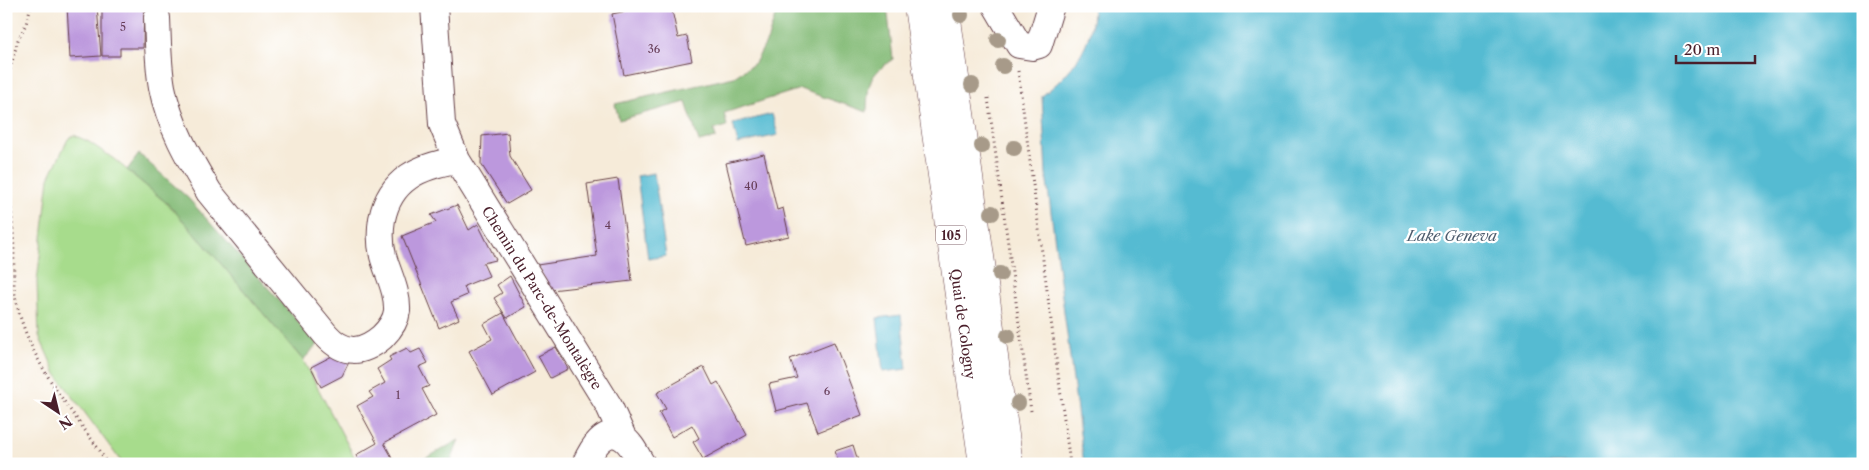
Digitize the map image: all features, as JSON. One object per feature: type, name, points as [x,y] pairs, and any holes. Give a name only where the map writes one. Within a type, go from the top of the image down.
[{"type":"main road","name":"Quai de Cologny","points":[[918,6],[983,464]]},
{"type":"main road","name":"Quai de Cologny","points":[[945,6],[1009,464]]},
{"type":"street","name":"Chemin du Parc-de-Montalègre","points":[[434,6],[442,124],[457,160],[609,406],[623,438],[642,464]]},
{"type":"street","points":[[996,6],[1019,45],[1032,47],[1039,45],[1050,6]]},
{"type":"street","points":[[157,18],[159,68],[166,105],[194,168],[215,200],[326,335],[339,346],[355,350],[368,347],[392,326],[396,317],[396,296],[383,257],[380,240],[384,213],[391,194],[405,178],[435,164],[457,160]]},
{"type":"street","points":[[585,464],[596,444],[603,438],[614,435],[623,438]]},
{"type":"path","points":[[6,84],[18,40],[26,24],[31,6]]},
{"type":"path","points":[[1019,45],[1017,63],[1070,464]]},
{"type":"path","points":[[987,94],[1032,415]]},
{"type":"path","points":[[6,174],[13,229],[15,294],[24,328],[30,345],[45,374],[100,451],[107,464]]},
{"type":"green space","points":[[777,6],[887,6],[893,59],[879,70],[871,81],[867,112],[800,89],[724,113],[727,126],[714,130],[716,138],[699,142],[686,102],[619,120],[615,104],[734,77],[755,63],[768,39]]},
{"type":"green space","points":[[74,135],[89,142],[114,159],[169,205],[205,245],[303,360],[358,464],[123,464],[56,374],[39,336],[37,282],[49,178],[68,139]]},
{"type":"green space","points":[[139,154],[188,198],[318,344],[303,360],[169,205],[127,170]]},
{"type":"green space","points":[[459,440],[450,464],[415,464]]},
{"type":"water","name":"Lake Geneva","points":[[1093,6],[1863,6],[1863,464],[1084,464],[1046,174],[1042,96],[1062,78],[1079,57],[1090,34]]},
{"type":"water","points":[[772,114],[778,135],[738,144],[733,124]]},
{"type":"water","points":[[654,173],[666,256],[648,259],[637,176]]},
{"type":"water","points":[[901,315],[907,369],[883,372],[877,318]]},
{"type":"building","points":[[67,6],[97,6],[101,56],[70,58]]},
{"type":"building","points":[[102,6],[144,6],[143,48],[120,48],[120,56],[102,56]]},
{"type":"building","points":[[651,6],[671,6],[678,38],[687,36],[692,61],[624,75],[612,14]]},
{"type":"building","points":[[508,133],[510,156],[531,190],[507,204],[481,164],[482,136]]},
{"type":"building","points":[[764,154],[777,210],[783,208],[789,236],[746,246],[726,163]]},
{"type":"building","points":[[618,179],[632,281],[551,290],[537,265],[597,256],[587,184]]},
{"type":"building","points":[[457,205],[469,230],[478,224],[496,260],[483,263],[489,276],[464,286],[467,295],[451,302],[459,319],[439,328],[402,236],[436,222],[431,215]]},
{"type":"building","points":[[510,276],[526,307],[507,318],[494,298],[502,293],[497,285]]},
{"type":"building","points":[[503,313],[535,372],[493,395],[469,351],[492,339],[484,324]]},
{"type":"building","points":[[834,342],[862,415],[818,432],[807,403],[776,411],[769,384],[797,378],[790,359]]},
{"type":"building","points":[[556,347],[568,369],[550,378],[538,356]]},
{"type":"building","points":[[407,348],[411,353],[420,349],[428,363],[419,367],[429,386],[422,389],[436,415],[384,443],[393,459],[384,464],[360,464],[356,455],[377,443],[357,406],[373,397],[369,392],[385,383],[377,369],[391,360],[389,357]]},
{"type":"building","points":[[336,354],[349,362],[342,376],[321,387],[311,367]]},
{"type":"building","points":[[704,367],[713,385],[718,382],[747,435],[703,459],[693,442],[699,438],[692,425],[672,437],[659,413],[666,409],[657,393]]},
{"type":"building","points":[[853,445],[859,464],[839,464],[835,451]]}]
